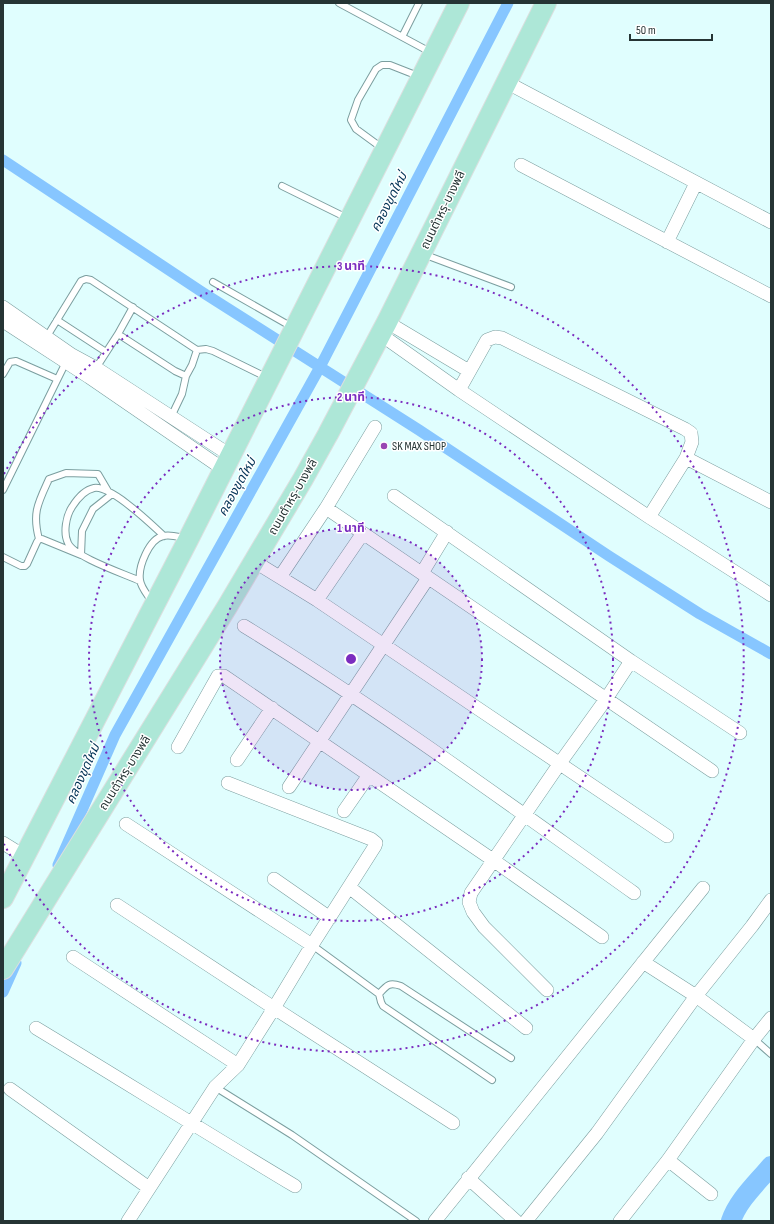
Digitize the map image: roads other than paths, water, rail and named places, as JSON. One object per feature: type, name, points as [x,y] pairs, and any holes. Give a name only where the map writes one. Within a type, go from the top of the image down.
[{"type":"main road","points":[[3,898],[155,605],[459,3]]},
{"type":"main road","name":"ถนนตำหรุ-บางพลี","points":[[3,970],[255,562],[304,479],[384,328],[546,3]]},
{"type":"street","points":[[506,82],[771,222]]},
{"type":"street","points":[[521,165],[771,296]]},
{"type":"street","points":[[667,242],[696,183]]},
{"type":"street","points":[[3,307],[66,362],[227,462]]},
{"type":"street","points":[[3,321],[96,368],[171,417],[227,462]]},
{"type":"street","points":[[384,328],[469,371]]},
{"type":"street","points":[[384,328],[458,390],[649,518],[771,596]]},
{"type":"street","points":[[458,390],[487,340],[495,337],[502,338],[691,433],[692,442],[686,458],[649,518]]},
{"type":"street","points":[[280,577],[326,508],[375,427]]},
{"type":"street","points":[[686,458],[771,502]]},
{"type":"street","points":[[394,496],[631,661],[740,733]]},
{"type":"street","points":[[326,508],[712,771]]},
{"type":"street","points":[[289,787],[383,645],[425,576],[447,532]]},
{"type":"street","points":[[317,600],[363,533]]},
{"type":"street","points":[[255,562],[317,600],[668,836]]},
{"type":"street","points":[[244,626],[411,735],[634,893]]},
{"type":"street","points":[[547,990],[484,927],[473,912],[469,902],[471,892],[631,661]]},
{"type":"street","points":[[178,747],[218,676],[224,676],[493,860],[602,937]]},
{"type":"street","points":[[237,760],[272,708]]},
{"type":"street","points":[[344,811],[369,775]]},
{"type":"street","points":[[128,1221],[215,1088],[238,1065],[376,843],[324,820],[228,783]]},
{"type":"street","points":[[126,824],[312,945]]},
{"type":"street","points":[[3,843],[24,856]]},
{"type":"street","points":[[274,879],[330,918]]},
{"type":"street","points":[[349,887],[526,1028]]},
{"type":"street","points":[[434,1221],[703,888]]},
{"type":"street","points":[[526,1221],[597,1133],[696,996],[771,900]]},
{"type":"street","points":[[117,905],[453,1123]]},
{"type":"street","points":[[73,957],[238,1065]]},
{"type":"street","points":[[643,962],[696,996],[754,1039]]},
{"type":"street","points":[[622,1220],[668,1160],[754,1039],[771,1018]]},
{"type":"street","points":[[36,1028],[191,1124],[295,1186]]},
{"type":"street","points":[[10,1089],[149,1188]]},
{"type":"street","points":[[668,1160],[711,1194]]},
{"type":"street","points":[[468,1178],[516,1221]]},
{"type":"lane","points":[[339,3],[433,54]]},
{"type":"lane","points":[[402,37],[419,3]]},
{"type":"lane","points":[[385,150],[356,129],[351,120],[358,100],[376,68],[382,65],[390,65],[421,78]]},
{"type":"lane","points":[[282,186],[350,219]]},
{"type":"lane","points":[[421,253],[511,287]]},
{"type":"lane","points":[[43,341],[81,281],[86,279],[91,280],[197,350],[206,349],[213,351],[272,373]]},
{"type":"lane","points":[[213,282],[295,329]]},
{"type":"lane","points":[[96,368],[133,307]]},
{"type":"lane","points":[[57,320],[106,352]]},
{"type":"lane","points":[[118,334],[175,371],[186,376]]},
{"type":"lane","points":[[171,417],[182,394],[186,376],[192,365],[197,350]]},
{"type":"lane","points":[[3,374],[10,362],[16,361],[57,379]]},
{"type":"lane","points":[[3,490],[66,362]]},
{"type":"lane","points":[[3,557],[21,566],[25,566],[27,564],[39,539],[35,525],[37,505],[49,479],[66,473],[98,474],[110,492]]},
{"type":"lane","points":[[81,555],[68,543],[65,527],[71,508],[83,493],[95,488],[110,492],[130,506],[164,536]]},
{"type":"lane","points":[[81,555],[82,531],[93,509],[110,492]]},
{"type":"lane","points":[[155,605],[142,588],[140,581],[140,572],[144,557],[154,540],[164,536],[189,538]]},
{"type":"lane","points":[[39,539],[81,555],[140,581]]},
{"type":"lane","points":[[312,945],[379,994],[380,1002],[383,1006],[492,1080]]},
{"type":"lane","points":[[379,994],[388,984],[393,983],[400,986],[511,1058]]},
{"type":"lane","points":[[754,1039],[771,1054]]},
{"type":"lane","points":[[215,1088],[292,1135],[416,1221]]},
{"type":"waterway","name":"คลองขุดใหม่","points":[[58,865],[115,735],[320,367],[508,3]]},
{"type":"waterway","points":[[3,160],[202,292],[419,430],[609,556],[700,614],[771,654]]},
{"type":"waterway","name":"คลองขุดใหม่","points":[[3,992],[16,963]]},
{"type":"waterway","points":[[731,1221],[743,1199],[771,1166]]},
{"type":"place","name":"SK MAX SHOP","points":[[384,446]]}]
